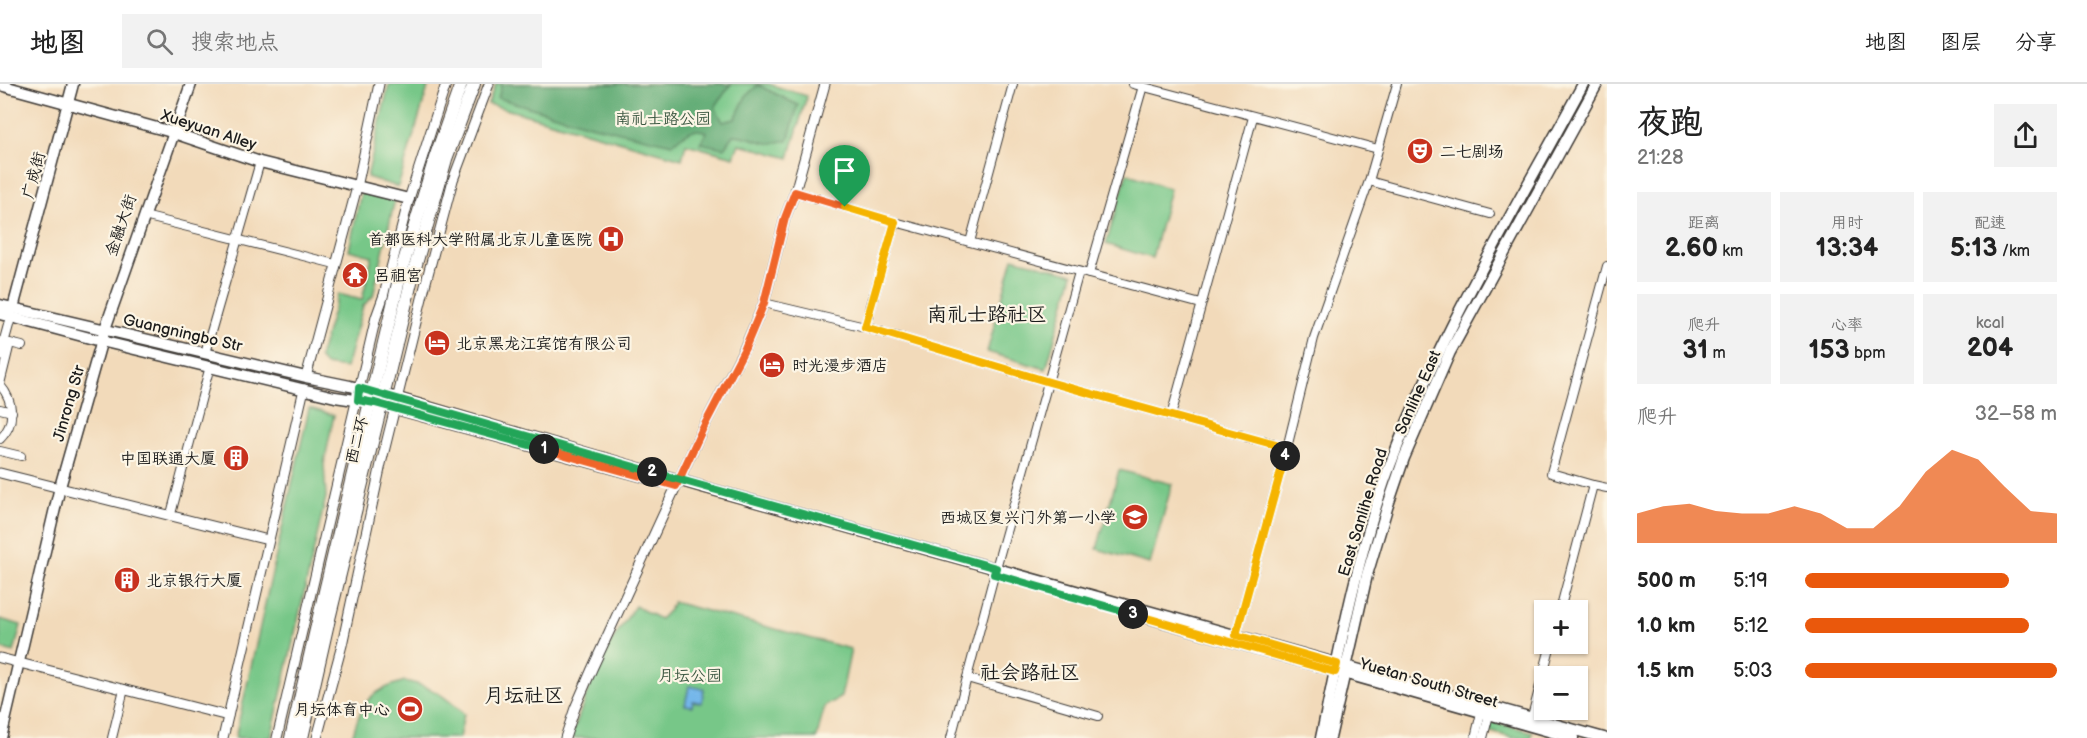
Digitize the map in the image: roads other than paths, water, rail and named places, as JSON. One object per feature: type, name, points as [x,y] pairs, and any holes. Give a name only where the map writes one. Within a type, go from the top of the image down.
[{"type":"highway","name":"西二环","points":[[291,738],[435,158],[461,84]]},
{"type":"highway","name":"西二环","points":[[302,738],[406,276],[474,84]]},
{"type":"main road","name":"广成街","points":[[8,313],[73,84]]},
{"type":"main road","points":[[102,328],[144,216],[186,84]]},
{"type":"main road","points":[[170,132],[191,84]]},
{"type":"main road","name":"East Sanlihe Road","points":[[1321,738],[1340,669],[1358,572],[1376,508],[1418,395],[1440,348],[1583,84]]},
{"type":"main road","name":"Sanlihe East","points":[[1330,738],[1340,669],[1404,458],[1450,352],[1597,84]]},
{"type":"main road","name":"Xueyuan Alley","points":[[0,85],[170,132],[260,162],[409,200]]},
{"type":"main road","name":"金融大街","points":[[102,328],[170,132]]},
{"type":"main road","name":"Guangningbo Str","points":[[0,305],[8,313],[99,340],[210,366],[305,383]]},
{"type":"main road","name":"Guangningbo Str","points":[[8,313],[102,328],[206,353],[305,383],[335,397],[359,394],[376,398]]},
{"type":"main road","name":"Jinrong Str","points":[[1,738],[58,486],[102,328]]},
{"type":"main road","name":"Yuetan South Street","points":[[376,398],[1531,722],[1573,738]]},
{"type":"main road","name":"Yuetan South Street","points":[[995,571],[1236,635],[1485,714],[1604,738]]},
{"type":"street","points":[[223,738],[305,383],[357,187],[378,84]]},
{"type":"street","points":[[277,738],[376,317],[444,84]]},
{"type":"street","points":[[317,738],[342,645],[395,403],[453,180],[489,84]]},
{"type":"street","points":[[478,115],[486,105],[494,84]]},
{"type":"street","points":[[566,738],[575,708],[592,669],[702,430],[745,348],[764,303],[785,218],[795,192],[825,84]]},
{"type":"street","points":[[970,242],[1013,84]]},
{"type":"street","points":[[1133,84],[1378,149]]},
{"type":"street","points":[[1236,635],[1287,448],[1314,338],[1369,181],[1397,84]]},
{"type":"street","points":[[1089,274],[1143,86]]},
{"type":"street","points":[[1170,416],[1253,117]]},
{"type":"street","points":[[206,353],[260,162]]},
{"type":"street","points":[[1369,181],[1490,214]]},
{"type":"street","points":[[795,192],[895,222],[1201,304]]},
{"type":"street","points":[[144,216],[336,264]]},
{"type":"street","points":[[865,327],[895,222]]},
{"type":"street","points":[[1607,266],[1551,473],[1607,488]]},
{"type":"street","points":[[951,738],[995,571],[1079,272]]},
{"type":"street","points":[[764,303],[865,327],[1049,382],[1287,448]]},
{"type":"street","points":[[0,356],[8,313]]},
{"type":"street","points":[[0,439],[9,424],[12,412],[7,395],[0,385],[10,343],[22,346]]},
{"type":"street","points":[[171,514],[210,366]]},
{"type":"street","points":[[363,460],[376,398]]},
{"type":"street","points":[[0,409],[12,412]]},
{"type":"street","points":[[0,422],[9,424]]},
{"type":"street","points":[[0,451],[21,456]]},
{"type":"street","points":[[345,455],[381,464]]},
{"type":"street","points":[[0,473],[268,540]]},
{"type":"street","points":[[1563,600],[1593,485]]},
{"type":"street","points":[[1531,722],[1548,654]]},
{"type":"street","points":[[0,658],[228,716]]},
{"type":"street","points":[[967,678],[1098,716]]},
{"type":"street","points":[[112,738],[124,689]]},
{"type":"street","points":[[1475,738],[1485,714]]},
{"type":"street","points":[[1483,738],[1485,714]]},
{"type":"water","points":[[689,686],[704,689],[702,703],[693,701],[692,706],[685,705]]},
{"type":"place","name":"二七剧场","points":[[1420,151]]},
{"type":"place","name":"首都医科大学附属北京儿童医院","points":[[611,239]]},
{"type":"place","name":"吕祖宫","points":[[355,275]]},
{"type":"place","name":"北京黑龙江宾馆有限公司","points":[[437,343]]},
{"type":"place","name":"时光漫步酒店","points":[[772,365]]},
{"type":"place","name":"中国联通大厦","points":[[236,458]]},
{"type":"place","name":"西城区复兴门外第一小学","points":[[1135,517]]},
{"type":"place","name":"北京银行大厦","points":[[127,580]]},
{"type":"place","name":"月坛体育中心","points":[[410,709]]},
{"type":"district","name":"南礼士路社区","points":[[987,314]]},
{"type":"district","name":"社会路社区","points":[[1030,672]]},
{"type":"district","name":"月坛社区","points":[[524,695]]},
{"type":"park label","name":"南礼士路公园","points":[[663,118]]},
{"type":"park label","name":"月坛公园","points":[[690,675]]}]
